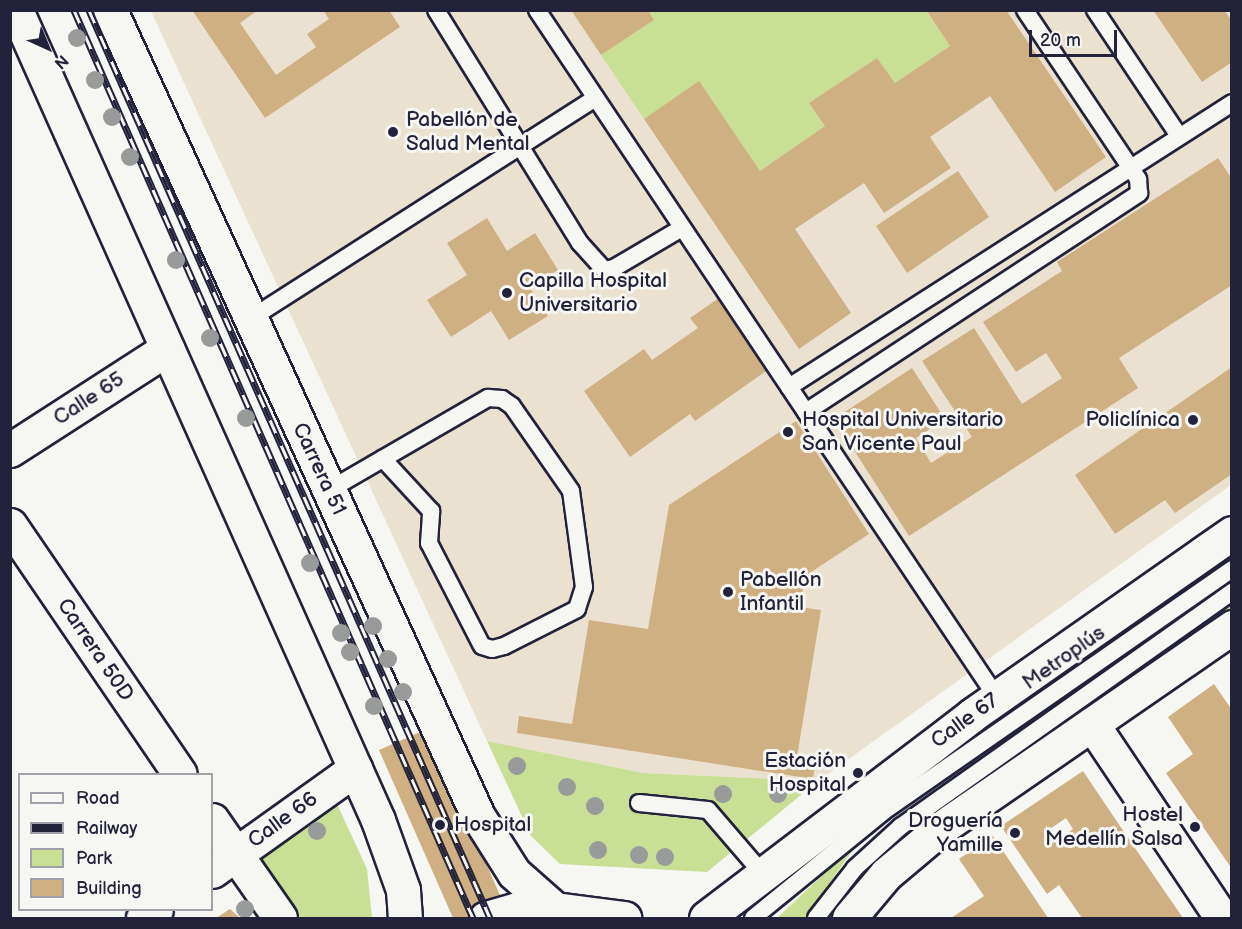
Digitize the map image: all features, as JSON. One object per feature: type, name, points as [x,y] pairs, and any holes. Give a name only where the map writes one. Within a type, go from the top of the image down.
[{"type":"main road","points":[[16,10],[355,769],[398,872],[405,918]]},
{"type":"main road","name":"Carrera 51","points":[[110,11],[490,839],[514,873],[555,909]]},
{"type":"main road","name":"Calle 65","points":[[10,450],[167,348]]},
{"type":"main road","name":"Carrera 50D","points":[[10,525],[179,773]]},
{"type":"main road","name":"Calle 67","points":[[706,918],[997,698],[1232,533]]},
{"type":"main road","points":[[849,918],[914,849],[1232,627]]},
{"type":"main road","points":[[1092,724],[1222,918]]},
{"type":"main road","name":"Calle 66","points":[[223,863],[355,769]]},
{"type":"main road","points":[[213,824],[223,863],[280,918]]},
{"type":"main road","points":[[486,918],[518,909],[555,909],[624,918]]},
{"type":"lane","points":[[436,10],[580,243],[604,270],[614,268],[682,228]]},
{"type":"lane","points":[[537,10],[997,698]]},
{"type":"lane","points":[[806,412],[1134,198],[1140,186],[1130,168],[1025,10]]},
{"type":"lane","points":[[1095,10],[1179,136]]},
{"type":"lane","points":[[250,319],[595,98]]},
{"type":"lane","points":[[789,387],[1232,103]]},
{"type":"lane","points":[[329,490],[488,398],[508,402],[571,491],[584,587],[577,609],[504,646],[492,650],[482,646],[429,543],[431,511],[383,459]]},
{"type":"lane","name":"Metroplús","points":[[753,918],[884,811],[1232,569]]},
{"type":"lane","name":"Metroplús","points":[[816,918],[855,868],[900,827],[1232,592]]},
{"type":"lane","points":[[639,803],[708,810],[763,874]]},
{"type":"shaded area","name":"Hospital Universitario San Vicente Paul","points":[[151,11],[1231,11],[1231,485],[818,781],[643,773],[487,741]]},
{"type":"green space","points":[[648,10],[926,11],[950,46],[895,83],[877,58],[810,103],[825,126],[760,171],[644,119],[601,55],[654,20]]},
{"type":"green space","points":[[1231,554],[1231,561],[881,802],[934,760]]},
{"type":"green space","points":[[1231,604],[1231,612],[914,835],[910,830]]},
{"type":"green space","points":[[487,741],[643,773],[818,781],[707,872],[560,864],[531,836]]},
{"type":"green space","points":[[337,804],[367,869],[372,918],[295,918],[251,861]]},
{"type":"green space","points":[[859,841],[805,918],[777,918]]},
{"type":"building","points":[[192,10],[258,10],[240,23],[276,75],[316,47],[307,34],[329,19],[323,10],[389,10],[400,27],[265,118]]},
{"type":"building","points":[[571,10],[648,10],[654,20],[601,55]]},
{"type":"building","points":[[926,10],[1006,10],[1106,157],[1055,192],[990,96],[930,137],[951,168],[884,213],[864,183],[795,229],[851,313],[799,349],[644,119],[699,81],[760,171],[825,126],[809,103],[877,58],[895,83],[950,46]]},
{"type":"building","points":[[1153,10],[1224,10],[1232,21],[1232,62],[1202,82]]},
{"type":"building","points":[[1218,158],[1232,179],[1232,285],[1119,358],[1138,388],[909,536],[834,419],[912,368],[945,419],[916,438],[931,463],[972,437],[922,361],[974,328],[1022,404],[1062,378],[1046,353],[1016,372],[983,322],[1062,271],[1057,262]]},
{"type":"building","points":[[958,171],[989,217],[907,273],[876,226]]},
{"type":"building","points":[[487,218],[507,251],[535,233],[558,270],[530,288],[548,316],[509,340],[491,311],[451,337],[427,300],[467,275],[447,243]]},
{"type":"building","points":[[722,296],[772,367],[695,421],[690,414],[630,457],[584,391],[644,349],[652,360],[698,328],[690,318]]},
{"type":"building","name":"Policlínica","points":[[1232,367],[1232,474],[1175,513],[1165,500],[1115,534],[1075,475]]},
{"type":"building","name":"Pabellón Infantil","points":[[796,421],[869,534],[805,576],[800,607],[821,610],[796,763],[815,766],[813,779],[517,733],[519,716],[572,724],[589,620],[648,629],[669,505]]},
{"type":"building","points":[[1214,684],[1232,710],[1232,869],[1166,773],[1193,754],[1168,717]]},
{"type":"building","name":"Hospital","points":[[427,729],[510,918],[453,918],[379,750]]},
{"type":"building","points":[[1083,771],[1183,918],[1082,918],[1059,885],[1047,894],[1001,826]],"holes":[[[1066,818],[1073,829],[1055,842],[1047,831]]]},
{"type":"building","points":[[993,836],[1048,918],[951,918],[984,896],[959,859]]},
{"type":"building","points":[[230,909],[240,918],[216,918]]},
{"type":"railway","points":[[74,10],[473,918]]},
{"type":"railway","points":[[89,10],[490,918]]},
{"type":"place","name":"Pabellón de Salud Mental","points":[[393,132]]},
{"type":"place","name":"Capilla Hospital Universitario","points":[[507,293]]},
{"type":"place","name":"Policlínica","points":[[1193,420]]},
{"type":"place","name":"Hospital Universitario San Vicente Paul","points":[[788,432]]},
{"type":"place","name":"Pabellón Infantil","points":[[728,592]]},
{"type":"place","name":"Estación Hospital","points":[[858,773]]},
{"type":"place","name":"Hospital","points":[[440,825]]},
{"type":"place","name":"Hostel Medellín Salsa","points":[[1195,827]]},
{"type":"place","name":"Droguería Yamille","points":[[1015,833]]}]
